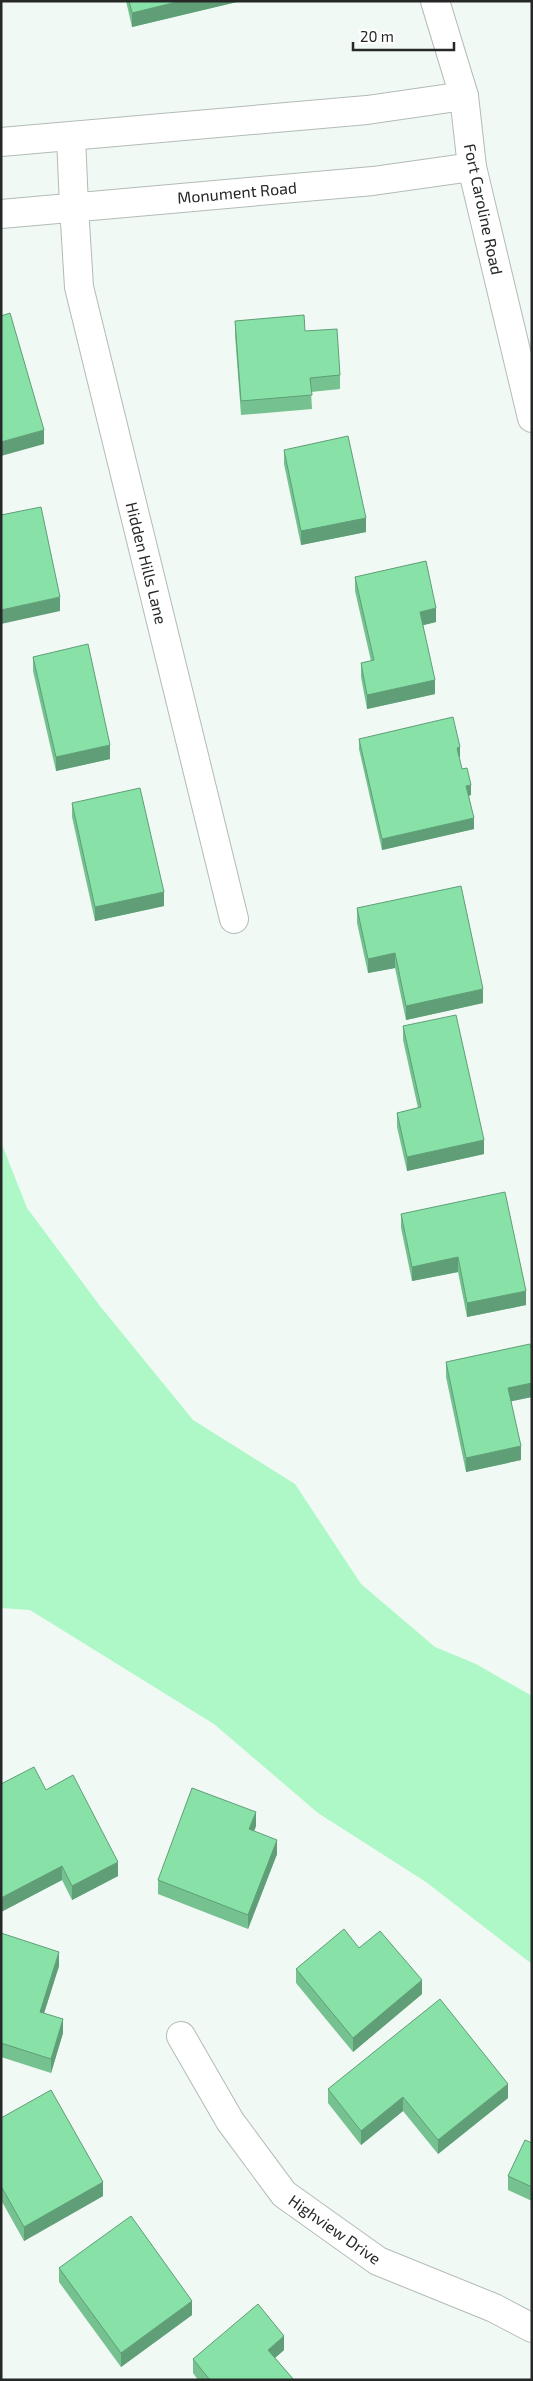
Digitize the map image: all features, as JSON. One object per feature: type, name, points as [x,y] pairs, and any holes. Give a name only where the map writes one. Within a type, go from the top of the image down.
[{"type":"street","name":"Fort Caroline Road","points":[[435,1],[464,96],[472,167],[532,418]]},
{"type":"street","points":[[1,142],[367,110],[464,96]]},
{"type":"street","name":"Hidden Hills Lane","points":[[72,137],[79,287],[234,919]]},
{"type":"street","name":"Monument Road","points":[[1,214],[74,206],[373,181],[472,167]]},
{"type":"street","name":"Highview Drive","points":[[181,2036],[230,2121],[284,2194],[378,2261],[494,2308],[532,2328]]},
{"type":"green space","points":[[1,1142],[27,1208],[100,1306],[193,1420],[295,1484],[361,1584],[435,1647],[476,1664],[532,1696],[532,1964],[426,1882],[318,1813],[214,1724],[30,1610],[1,1608]]},
{"type":"building","points":[[129,1],[181,1],[132,13]]},
{"type":"building","points":[[10,313],[44,430],[1,442],[1,316]]},
{"type":"building","points":[[304,315],[305,331],[337,329],[340,375],[310,378],[312,395],[241,401],[235,321]]},
{"type":"building","points":[[348,436],[366,518],[301,531],[284,450]]},
{"type":"building","points":[[41,507],[60,597],[1,610],[1,515]]},
{"type":"building","points":[[426,561],[436,608],[420,612],[435,680],[367,695],[361,663],[374,660],[355,577]]},
{"type":"building","points":[[88,644],[110,745],[56,757],[33,657]]},
{"type":"building","points":[[453,717],[460,747],[457,748],[462,769],[467,768],[471,785],[466,786],[474,818],[382,839],[359,739]]},
{"type":"building","points":[[140,788],[164,892],[95,907],[72,803]]},
{"type":"building","points":[[461,886],[483,989],[406,1006],[395,953],[368,959],[357,908]]},
{"type":"building","points":[[456,1015],[484,1140],[407,1157],[397,1113],[421,1107],[403,1026]]},
{"type":"building","points":[[505,1192],[526,1291],[467,1303],[458,1257],[412,1267],[401,1214]]},
{"type":"building","points":[[530,1344],[532,1351],[532,1383],[508,1388],[521,1446],[466,1458],[446,1362]]},
{"type":"building","points":[[34,1767],[46,1790],[73,1775],[118,1862],[72,1886],[62,1866],[1,1898],[1,1784]]},
{"type":"building","points":[[192,1788],[256,1812],[249,1829],[277,1840],[248,1915],[158,1880]]},
{"type":"building","points":[[344,1929],[359,1948],[380,1931],[422,1980],[353,2038],[296,1969]]},
{"type":"building","points":[[1,1933],[59,1952],[40,2012],[63,2019],[51,2059],[1,2043]]},
{"type":"building","points":[[440,1999],[508,2084],[438,2140],[403,2097],[361,2131],[328,2089]]},
{"type":"building","points":[[51,2090],[103,2182],[24,2227],[1,2186],[1,2118]]},
{"type":"building","points":[[525,2140],[532,2143],[532,2187],[508,2176]]},
{"type":"building","points":[[131,2216],[192,2301],[121,2353],[59,2268]]},
{"type":"building","points":[[258,2304],[284,2336],[268,2350],[294,2380],[210,2380],[193,2359]]}]
